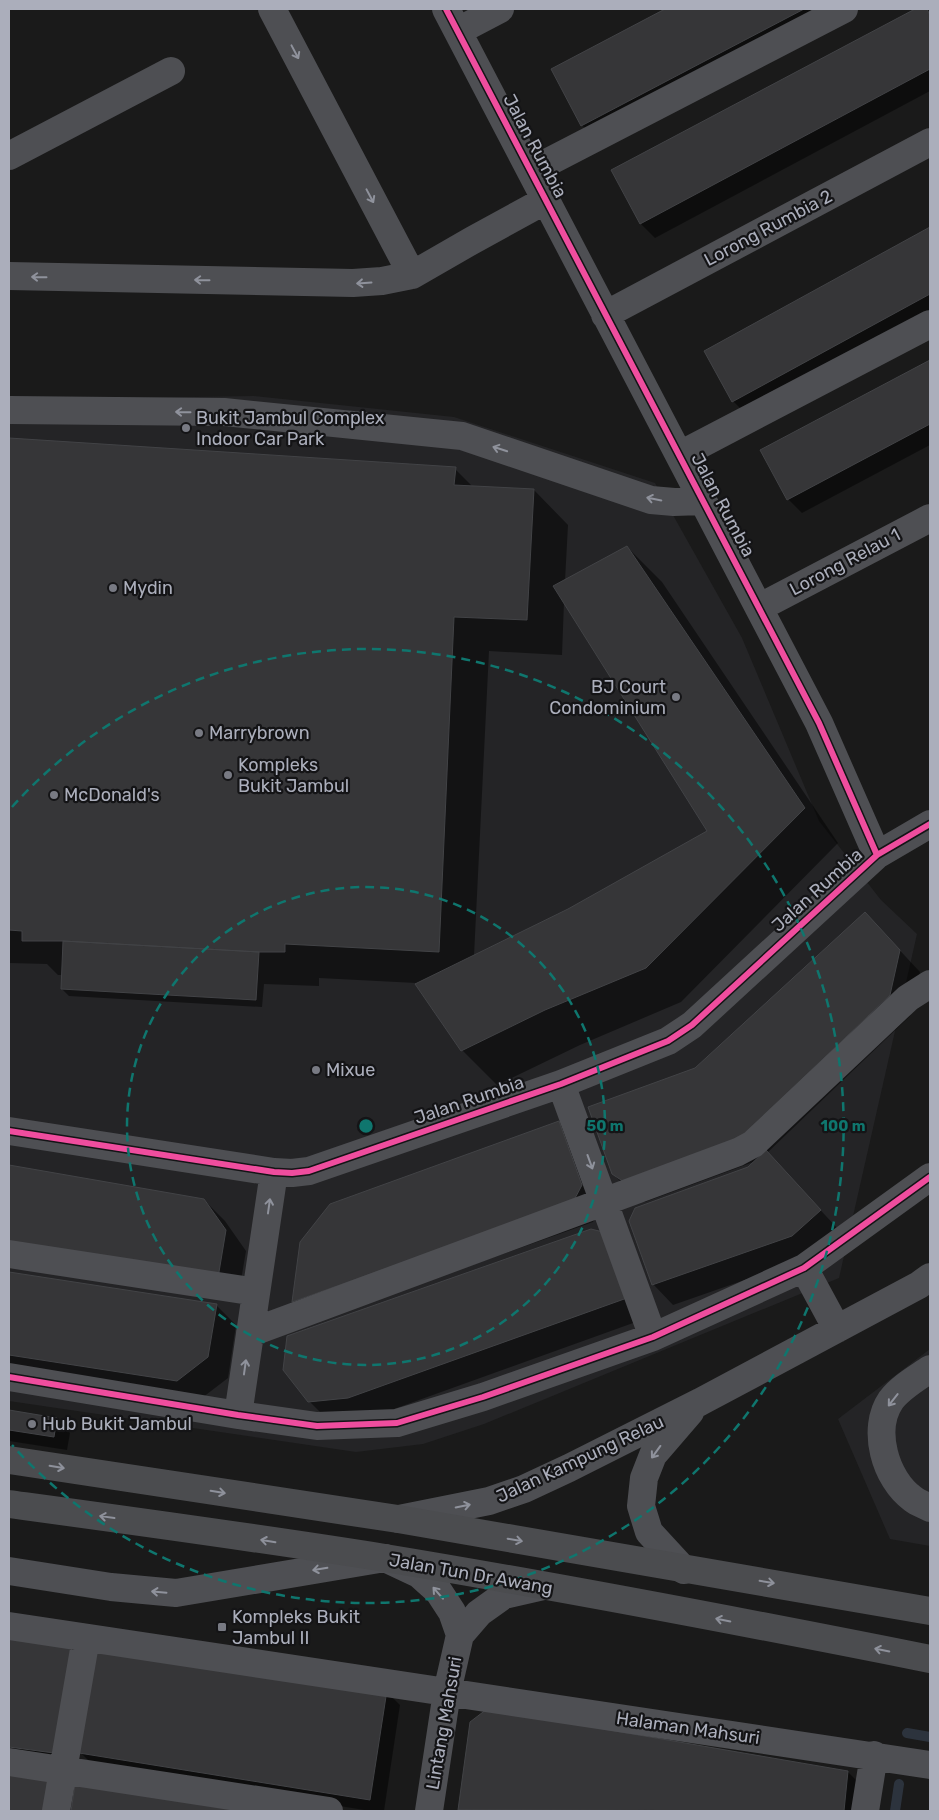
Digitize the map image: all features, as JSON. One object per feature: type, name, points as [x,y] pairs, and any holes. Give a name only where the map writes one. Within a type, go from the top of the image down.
[{"type":"main road","points":[[9,1460],[398,1519],[684,1570],[810,1589],[930,1611]]},
{"type":"main road","name":"Jalan Tun Dr Awang","points":[[9,1504],[194,1529],[385,1558],[543,1586],[930,1660]]},
{"type":"street","points":[[272,9],[412,276]]},
{"type":"street","points":[[452,20],[500,9]]},
{"type":"street","points":[[531,171],[844,9]]},
{"type":"street","name":"Jalan Rumbia","points":[[9,1131],[274,1172],[292,1173],[309,1171],[561,1084],[668,1042],[692,1025],[878,855],[819,723],[760,607],[702,501],[680,455],[452,20]]},
{"type":"street","points":[[9,156],[170,71]]},
{"type":"street","name":"Lorong Rumbia 2","points":[[605,315],[930,142]]},
{"type":"street","points":[[9,276],[353,283],[382,281],[412,276],[546,200]]},
{"type":"street","points":[[680,455],[930,324]]},
{"type":"street","points":[[9,410],[224,412],[462,436],[651,500],[674,502],[702,501]]},
{"type":"street","name":"Lorong Relau 1","points":[[760,607],[930,518]]},
{"type":"street","points":[[878,855],[930,824]]},
{"type":"street","points":[[250,1333],[605,1203],[738,1152],[753,1144],[908,998],[930,984]]},
{"type":"street","points":[[561,1084],[653,1337]]},
{"type":"street","points":[[238,1416],[274,1172]]},
{"type":"street","points":[[9,1376],[238,1416],[317,1426],[397,1423],[483,1397],[653,1337],[804,1268],[930,1177]]},
{"type":"street","points":[[9,1254],[256,1292]]},
{"type":"street","points":[[804,1268],[837,1329]]},
{"type":"street","name":"Jalan Kampung Relau","points":[[398,1519],[489,1502],[524,1489],[700,1402],[919,1285],[930,1276]]},
{"type":"street","points":[[930,1369],[908,1384],[892,1399],[883,1416],[881,1436],[885,1458],[896,1480],[913,1499],[930,1508]]},
{"type":"street","name":"Jalan Kampung Relau","points":[[684,1570],[648,1532],[641,1506],[644,1478],[653,1454],[700,1402]]},
{"type":"street","points":[[9,1572],[111,1588],[176,1593],[385,1558]]},
{"type":"street","name":"Lintang Mahsuri","points":[[385,1558],[418,1574],[439,1592],[452,1612],[460,1636]]},
{"type":"street","name":"Lintang Mahsuri","points":[[429,1811],[446,1692],[460,1636],[479,1613],[504,1595],[543,1586]]},
{"type":"street","points":[[9,1626],[446,1692]]},
{"type":"street","points":[[56,1811],[86,1638]]},
{"type":"street","name":"Halaman Mahsuri","points":[[446,1692],[874,1755],[930,1765]]},
{"type":"street","points":[[865,1811],[874,1755]]},
{"type":"street","points":[[9,1762],[328,1811]]},
{"type":"shaded area","name":"Kompleks Bukit Jambul","points":[[254,396],[454,417],[655,483],[742,638],[819,821],[881,900],[917,934],[839,1278],[484,1424],[423,1444],[356,1452],[9,1401],[9,400]]},
{"type":"shaded area","points":[[930,1349],[930,1546],[890,1539],[838,1419]]},
{"type":"building","points":[[665,9],[804,9],[581,126],[551,69]]},
{"type":"building","points":[[915,9],[927,9],[930,15],[930,69],[640,224],[611,170]]},
{"type":"building","points":[[930,227],[930,294],[732,402],[704,351]]},
{"type":"building","points":[[930,360],[930,424],[787,500],[760,450]]},
{"type":"building","name":"Kompleks Bukit Jambul","points":[[9,438],[456,467],[454,485],[534,489],[527,620],[454,617],[439,952],[285,944],[285,952],[259,952],[63,941],[22,941],[22,931],[9,930]]},
{"type":"building","name":"BJ Court Condominium","points":[[627,546],[805,808],[646,968],[545,1010],[461,1051],[415,984],[568,909],[707,831],[553,586]]},
{"type":"building","points":[[865,912],[900,950],[890,995],[738,1140],[624,1182],[612,1174],[588,1107],[695,1068]]},
{"type":"building","points":[[63,941],[259,952],[256,1000],[61,989]]},
{"type":"building","points":[[559,1121],[582,1185],[573,1202],[292,1302],[300,1242],[330,1204]]},
{"type":"building","points":[[766,1150],[821,1210],[792,1236],[652,1285],[629,1221],[635,1208],[748,1167]]},
{"type":"building","points":[[9,1165],[204,1199],[226,1230],[218,1278],[9,1246]]},
{"type":"building","points":[[591,1229],[603,1232],[627,1298],[348,1398],[308,1402],[283,1370],[287,1336]]},
{"type":"building","points":[[9,1272],[217,1304],[208,1357],[177,1381],[9,1355]]},
{"type":"building","name":"Hub Bukit Jambul","points":[[9,1410],[57,1418],[54,1437],[9,1430]]},
{"type":"building","points":[[9,1633],[73,1641],[54,1753],[9,1747]]},
{"type":"building","points":[[96,1643],[387,1690],[370,1800],[79,1753]]},
{"type":"building","points":[[487,1709],[848,1771],[844,1811],[458,1810],[470,1722]]},
{"type":"building","points":[[9,1771],[48,1777],[44,1811],[9,1811]]},
{"type":"building","points":[[76,1778],[271,1811],[71,1811]]},
{"type":"waterway","points":[[907,1733],[930,1737]]},
{"type":"waterway","points":[[895,1811],[899,1784]]},
{"type":"cycle path","points":[[446,9],[819,723],[877,855]]},
{"type":"cycle path","points":[[9,1131],[274,1172],[292,1173],[309,1171],[561,1084],[668,1041],[692,1025],[877,855],[930,824]]},
{"type":"cycle path","points":[[9,1377],[238,1415],[317,1426],[397,1423],[483,1397],[653,1337],[804,1268],[930,1177]]},
{"type":"place","name":"Bukit Jambul Complex Indoor Car Park","points":[[186,428]]},
{"type":"place","name":"Mydin","points":[[113,588]]},
{"type":"place","name":"BJ Court Condominium","points":[[676,697]]},
{"type":"place","name":"Marrybrown","points":[[199,733]]},
{"type":"place","name":"Kompleks Bukit Jambul","points":[[228,775]]},
{"type":"place","name":"McDonald's","points":[[54,795]]},
{"type":"place","name":"Mixue","points":[[316,1070]]},
{"type":"place","name":"Hub Bukit Jambul","points":[[32,1424]]},
{"type":"place","name":"Kompleks Bukit Jambul II","points":[[222,1627]]}]
